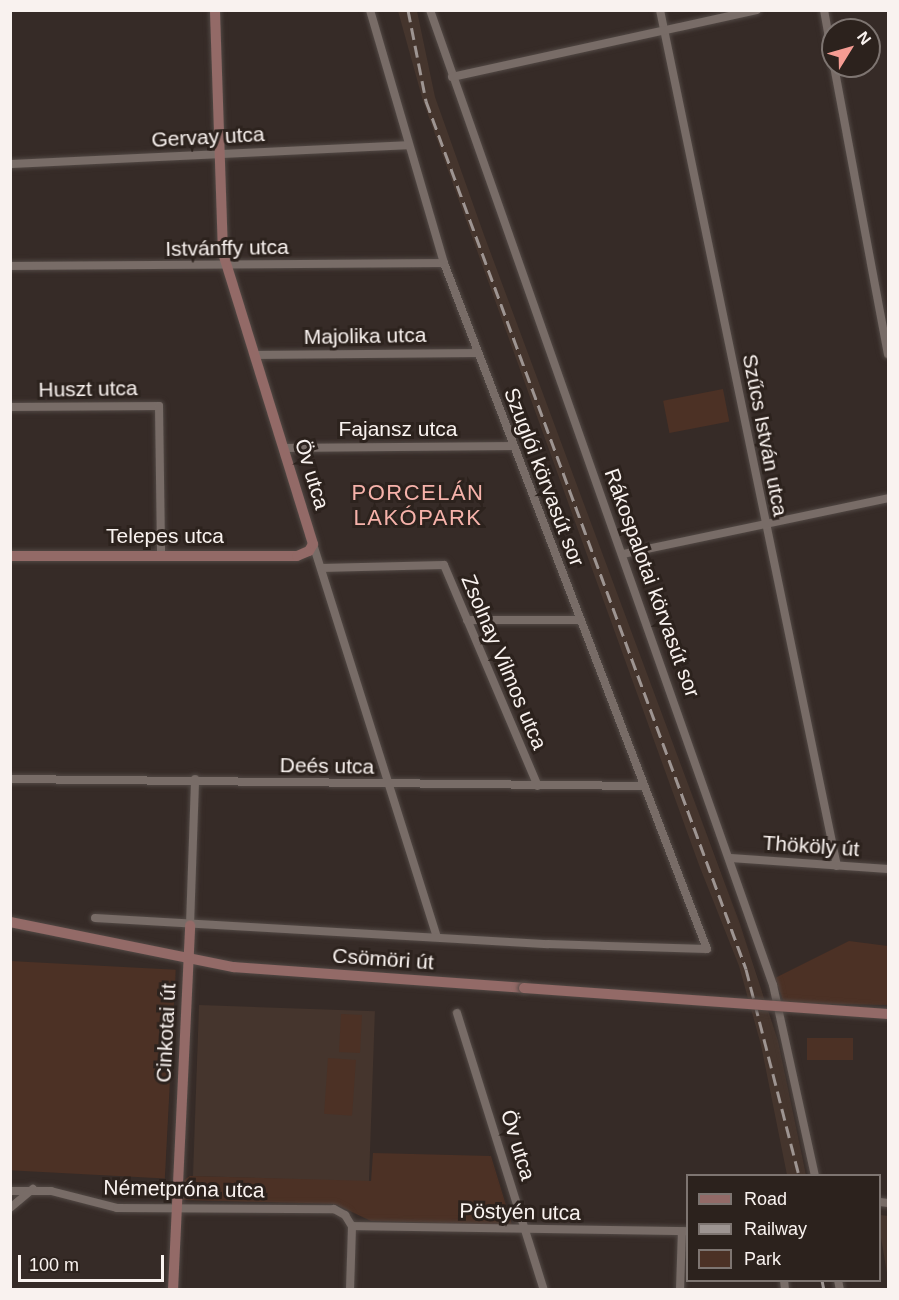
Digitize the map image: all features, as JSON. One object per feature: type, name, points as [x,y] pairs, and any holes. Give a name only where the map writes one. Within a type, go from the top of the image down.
[{"type":"street","name":"Öv utca","points":[[215,10],[226,266],[436,937]]},
{"type":"street","name":"Szuglói körvasút sor","points":[[370,10],[444,263],[476,352],[707,949]]},
{"type":"street","name":"Rákospalotai körvasút sor","points":[[430,10],[731,858],[777,995],[815,1174]]},
{"type":"street","name":"Szűcs István utca","points":[[660,10],[837,866]]},
{"type":"street","points":[[452,76],[757,10]]},
{"type":"street","points":[[836,78],[888,354]]},
{"type":"street","name":"Gervay utca","points":[[10,164],[408,145]]},
{"type":"street","name":"Istvánffy utca","points":[[10,266],[444,263]]},
{"type":"street","name":"Majolika utca","points":[[255,355],[476,352]]},
{"type":"street","name":"Huszt utca","points":[[10,407],[159,406],[161,556]]},
{"type":"street","name":"Fajansz utca","points":[[284,448],[513,446]]},
{"type":"street","points":[[623,554],[888,498]]},
{"type":"street","name":"Telepes utca","points":[[10,556],[297,556],[309,551],[313,544]]},
{"type":"street","name":"Zsolnay Vilmos utca","points":[[321,568],[444,565],[538,786]]},
{"type":"street","points":[[467,620],[579,620]]},
{"type":"street","name":"Deés utca","points":[[10,778],[195,779],[388,785],[643,786]]},
{"type":"street","name":"Cinkotai út","points":[[172,1290],[189,957],[195,779]]},
{"type":"street","name":"Thököly út","points":[[731,858],[888,869]]},
{"type":"street","name":"Csömöri út","points":[[95,918],[190,925],[707,949]]},
{"type":"street","name":"Csömöri út","points":[[10,922],[262,970],[888,1014]]},
{"type":"street","name":"Öv utca","points":[[457,1013],[544,1290]]},
{"type":"street","points":[[10,1208],[33,1190]]},
{"type":"street","name":"Németpróna utca","points":[[10,1191],[33,1190],[117,1209],[334,1209],[345,1215],[352,1226]]},
{"type":"street","points":[[350,1290],[352,1226]]},
{"type":"street","name":"Pöstyén utca","points":[[352,1226],[685,1231]]},
{"type":"street","points":[[680,1290],[685,1231]]},
{"type":"shaded area","points":[[398,11],[417,11],[435,97],[740,924],[778,1041],[806,1174],[787,1174],[761,1045],[739,966],[699,865],[423,101]]},
{"type":"shaded area","points":[[199,1005],[375,1011],[369,1182],[193,1176]]},
{"type":"shaded area","points":[[881,1215],[888,1216],[888,1279],[881,1238]]},
{"type":"green space","points":[[723,389],[729,421],[669,433],[663,401]]},
{"type":"green space","points":[[849,941],[888,946],[888,1005],[784,1003],[775,978]]},
{"type":"green space","points":[[10,961],[176,970],[165,1178],[10,1170]]},
{"type":"green space","points":[[341,1014],[362,1015],[360,1053],[339,1052]]},
{"type":"green space","points":[[807,1038],[853,1038],[853,1060],[807,1060]]},
{"type":"green space","points":[[328,1058],[356,1060],[352,1116],[324,1114]]},
{"type":"green space","points":[[373,1153],[491,1156],[512,1225],[371,1221],[335,1204],[183,1200],[184,1180],[190,1176],[371,1181]]},
{"type":"railway","points":[[408,10],[426,101],[746,969],[798,1174]]},
{"type":"railway","points":[[822,1282],[824,1290]]},
{"type":"district","name":"PORCELÁN LAKÓPARK","points":[[418,504]]}]
